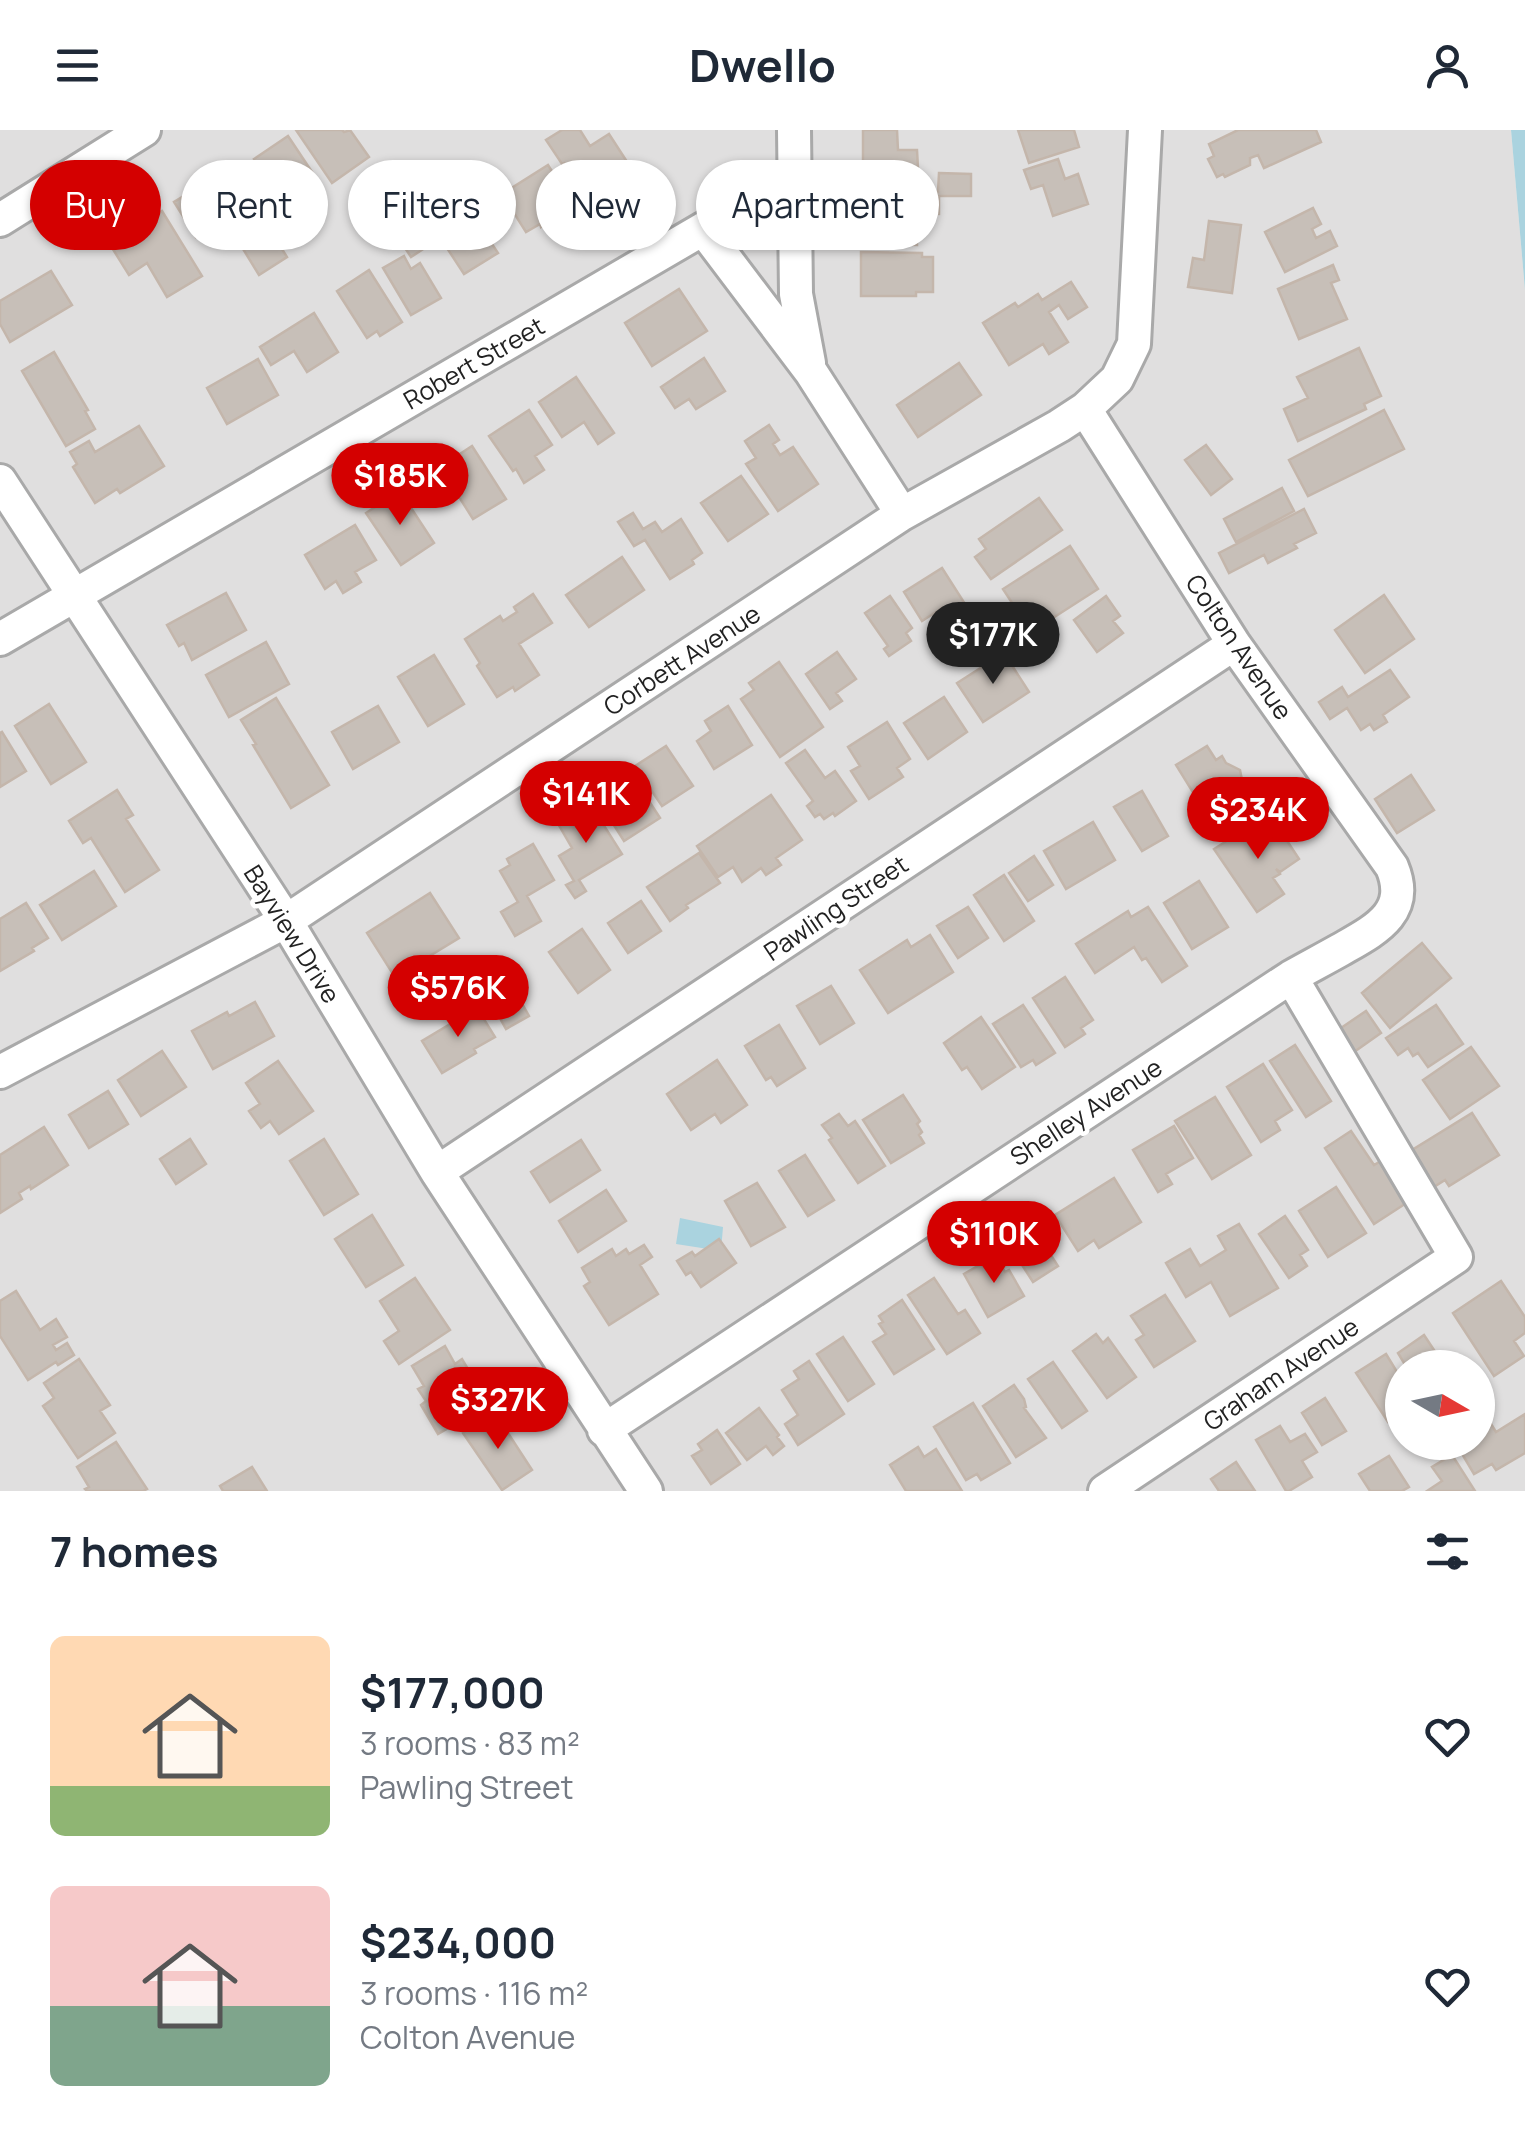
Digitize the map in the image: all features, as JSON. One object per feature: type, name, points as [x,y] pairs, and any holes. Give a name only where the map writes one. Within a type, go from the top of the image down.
[{"type":"street","points":[[0,220],[144,130]]},
{"type":"street","points":[[794,130],[795,160]]},
{"type":"street","name":"Corbett Avenue","points":[[0,1072],[286,921],[902,514],[1085,409],[1117,379],[1134,344],[1145,130]]},
{"type":"street","name":"Robert Street","points":[[0,638],[696,234]]},
{"type":"street","points":[[720,250],[811,372],[902,514]]},
{"type":"street","points":[[796,250],[796,294],[811,372]]},
{"type":"street","name":"Colton Avenue","points":[[1085,409],[1234,644],[1392,867],[1398,880],[1395,906],[1371,932]]},
{"type":"street","name":"Bayview Drive","points":[[0,481],[286,921],[437,1172],[646,1491]]},
{"type":"street","name":"Pawling Street","points":[[437,1172],[1234,644]]},
{"type":"street","name":"Shelley Avenue","points":[[604,1430],[1291,977],[1371,932]]},
{"type":"street","name":"Graham Avenue","points":[[1106,1491],[1456,1257],[1291,977]]},
{"type":"shaded area","points":[[0,130],[1511,130],[1525,290],[1525,1491],[0,1491]]},
{"type":"water","points":[[1511,130],[1525,130],[1525,290]]},
{"type":"water","points":[[680,1218],[723,1227],[721,1251],[676,1244]]},
{"type":"building","points":[[296,130],[350,130],[369,157],[348,160],[348,172],[332,183],[328,160],[316,160]]},
{"type":"building","points":[[562,130],[580,130],[590,146],[609,134],[626,160],[559,160],[546,140]]},
{"type":"building","points":[[863,130],[897,130],[898,150],[917,150],[918,160],[863,160]]},
{"type":"building","points":[[1018,130],[1074,130],[1079,147],[1029,163]]},
{"type":"building","points":[[1238,130],[1316,130],[1321,142],[1264,168],[1258,155],[1250,158],[1250,165],[1217,177],[1208,159],[1214,156],[1209,144]]},
{"type":"building","points":[[288,136],[304,160],[255,160]]},
{"type":"building","points":[[1058,159],[1065,179],[1078,174],[1088,204],[1053,216],[1043,185],[1031,189],[1024,170]]},
{"type":"building","points":[[536,173],[536,226],[526,232],[516,216],[516,185]]},
{"type":"building","points":[[939,173],[971,174],[971,196],[939,196]]},
{"type":"building","points":[[1313,208],[1321,224],[1312,229],[1316,238],[1330,231],[1337,246],[1285,272],[1265,232]]},
{"type":"building","points":[[161,212],[181,242],[181,250],[186,250],[202,276],[167,297],[147,263],[129,275],[113,250],[161,250]]},
{"type":"building","points":[[1209,221],[1241,225],[1232,293],[1188,287],[1193,258],[1204,260]]},
{"type":"building","points":[[244,250],[283,250],[287,257],[259,275]]},
{"type":"building","points":[[448,250],[496,250],[498,253],[464,274]]},
{"type":"building","points":[[861,252],[922,253],[922,257],[933,257],[933,292],[916,292],[916,296],[861,296]]},
{"type":"building","points":[[404,256],[411,269],[420,263],[441,298],[411,315],[383,268]]},
{"type":"building","points":[[1333,265],[1339,280],[1331,283],[1347,319],[1299,339],[1278,289]]},
{"type":"building","points":[[369,270],[402,322],[380,336],[377,331],[367,338],[337,291]]},
{"type":"building","points":[[51,271],[72,305],[10,342],[0,324],[0,301]]},
{"type":"building","points":[[1071,282],[1087,307],[1068,319],[1059,305],[1049,312],[1068,342],[1049,354],[1043,344],[1009,365],[983,323],[1015,303],[1018,307],[1038,294],[1042,300]]},
{"type":"building","points":[[679,289],[707,331],[652,366],[625,323]]},
{"type":"building","points":[[314,313],[338,352],[307,372],[294,351],[271,365],[260,347]]},
{"type":"building","points":[[1359,348],[1381,396],[1364,404],[1366,409],[1298,441],[1284,409],[1308,398],[1297,377]]},
{"type":"building","points":[[54,352],[95,429],[66,446],[22,371]]},
{"type":"building","points":[[704,358],[725,391],[696,409],[689,399],[675,408],[661,387]]},
{"type":"building","points":[[258,359],[278,395],[227,424],[207,388]]},
{"type":"building","points":[[959,363],[981,395],[918,437],[897,405]]},
{"type":"building","points":[[576,377],[614,433],[598,444],[584,422],[562,437],[539,402]]},
{"type":"building","points":[[529,410],[552,445],[535,456],[544,470],[524,483],[489,436]]},
{"type":"building","points":[[1384,410],[1404,449],[1308,496],[1289,460]]},
{"type":"building","points":[[769,425],[779,440],[773,444],[780,455],[793,447],[818,484],[778,511],[746,464],[756,458],[745,441]]},
{"type":"building","points":[[139,426],[164,466],[120,493],[117,489],[95,503],[73,467],[77,464],[70,452],[89,441],[95,452]]},
{"type":"building","points":[[1206,445],[1232,479],[1211,495],[1185,460]]},
{"type":"building","points":[[472,446],[506,499],[473,519],[449,481],[443,485],[434,471]]},
{"type":"building","points":[[741,476],[768,514],[728,541],[701,503]]},
{"type":"building","points":[[1282,488],[1294,511],[1236,542],[1224,519]]},
{"type":"building","points":[[400,491],[434,543],[401,565],[366,513]]},
{"type":"building","points":[[1039,498],[1062,530],[991,579],[975,557],[986,549],[979,539]]},
{"type":"building","points":[[1304,509],[1316,533],[1268,563],[1264,555],[1229,573],[1219,553]]},
{"type":"building","points":[[633,513],[643,529],[655,522],[662,532],[681,519],[702,553],[692,560],[694,564],[670,579],[645,540],[634,546],[618,522]]},
{"type":"building","points":[[355,525],[376,560],[355,572],[361,582],[343,593],[336,581],[325,589],[305,555]]},
{"type":"building","points":[[1070,546],[1098,589],[1031,632],[1003,589]]},
{"type":"building","points":[[622,557],[644,590],[589,627],[566,595]]},
{"type":"building","points":[[942,568],[974,618],[944,637],[935,622],[946,615],[942,608],[922,621],[904,592]]},
{"type":"building","points":[[226,593],[246,630],[192,660],[184,643],[179,646],[167,625]]},
{"type":"building","points":[[533,594],[552,623],[519,644],[539,675],[515,691],[513,687],[497,697],[465,639],[500,616],[503,621],[517,612],[514,607]]},
{"type":"building","points":[[1384,595],[1414,639],[1365,673],[1335,630]]},
{"type":"building","points":[[890,596],[912,628],[906,633],[911,641],[889,656],[884,649],[888,646],[865,613]]},
{"type":"building","points":[[1106,596],[1120,616],[1113,621],[1123,633],[1097,652],[1074,620]]},
{"type":"building","points":[[266,642],[289,684],[229,717],[206,675]]},
{"type":"building","points":[[837,652],[856,679],[836,693],[842,701],[830,709],[806,674]]},
{"type":"building","points":[[1004,653],[1029,692],[983,722],[957,683]]},
{"type":"building","points":[[434,655],[464,704],[428,726],[398,677]]},
{"type":"building","points":[[779,662],[823,727],[780,757],[741,699],[754,690],[749,683]]},
{"type":"building","points":[[1390,670],[1409,697],[1383,715],[1387,722],[1374,730],[1370,724],[1361,730],[1347,708],[1330,719],[1319,702],[1342,687],[1348,697]]},
{"type":"building","points":[[944,697],[967,732],[928,759],[904,723]]},
{"type":"building","points":[[276,698],[329,785],[291,808],[241,720]]},
{"type":"building","points":[[49,704],[86,762],[51,784],[15,726]]},
{"type":"building","points":[[378,706],[399,742],[353,769],[332,732]]},
{"type":"building","points":[[728,706],[752,745],[714,769],[697,741],[711,731],[705,721]]},
{"type":"building","points":[[887,722],[910,759],[897,768],[903,777],[869,799],[851,771],[860,766],[848,747]]},
{"type":"building","points":[[0,733],[26,771],[0,787]]},
{"type":"building","points":[[666,746],[693,786],[662,806],[635,766]]},
{"type":"building","points":[[1207,746],[1216,760],[1222,756],[1226,763],[1240,770],[1244,790],[1239,794],[1246,802],[1212,823],[1176,765]]},
{"type":"building","points":[[805,750],[825,778],[835,771],[856,801],[835,816],[833,813],[824,819],[820,814],[815,817],[807,806],[813,801],[786,763]]},
{"type":"building","points":[[614,775],[619,783],[632,775],[660,818],[624,841],[591,789]]},
{"type":"building","points":[[1411,775],[1434,810],[1397,833],[1375,799]]},
{"type":"building","points":[[117,790],[133,815],[126,819],[159,870],[125,892],[91,838],[83,843],[69,821]]},
{"type":"building","points":[[1142,791],[1168,836],[1142,851],[1114,807]]},
{"type":"building","points":[[771,795],[802,840],[776,858],[781,865],[766,875],[761,868],[742,882],[733,867],[718,877],[697,846]]},
{"type":"building","points":[[589,802],[622,854],[579,880],[586,891],[575,898],[566,885],[574,881],[559,856],[572,848],[557,822]]},
{"type":"building","points":[[1272,818],[1299,859],[1280,872],[1276,869],[1280,874],[1273,878],[1284,894],[1257,912],[1214,849],[1241,832],[1245,837]]},
{"type":"building","points":[[1093,822],[1115,860],[1066,889],[1044,851]]},
{"type":"building","points":[[533,844],[554,880],[527,896],[541,921],[515,936],[501,912],[518,902],[500,871],[510,865],[507,859]]},
{"type":"building","points":[[699,853],[720,883],[686,905],[688,908],[670,921],[647,887]]},
{"type":"building","points":[[1034,856],[1053,885],[1028,901],[1009,873]]},
{"type":"building","points":[[94,871],[116,906],[62,940],[40,905]]},
{"type":"building","points":[[1004,875],[1034,921],[1004,941],[974,895]]},
{"type":"building","points":[[1199,881],[1228,927],[1192,949],[1164,903]]},
{"type":"building","points":[[430,893],[459,938],[428,957],[438,973],[405,993],[367,933]]},
{"type":"building","points":[[641,901],[661,931],[628,953],[608,923]]},
{"type":"building","points":[[26,903],[48,938],[0,971],[0,919]]},
{"type":"building","points":[[968,907],[988,938],[958,958],[937,926]]},
{"type":"building","points":[[1148,907],[1187,966],[1162,982],[1134,947],[1095,973],[1076,944],[1128,911],[1131,917]]},
{"type":"building","points":[[582,929],[610,970],[578,993],[549,952]]},
{"type":"building","points":[[930,935],[953,972],[888,1013],[860,970],[907,940],[911,947]]},
{"type":"building","points":[[1422,943],[1451,978],[1390,1028],[1362,993]]},
{"type":"building","points":[[496,957],[529,1016],[506,1029],[473,970]]},
{"type":"building","points":[[1065,977],[1093,1020],[1081,1028],[1085,1034],[1065,1047],[1033,998]]},
{"type":"building","points":[[831,986],[854,1023],[820,1044],[797,1006]]},
{"type":"building","points":[[255,1002],[274,1036],[213,1069],[192,1031]]},
{"type":"building","points":[[1023,1005],[1055,1053],[1036,1065],[1033,1060],[1021,1067],[993,1024]]},
{"type":"building","points":[[1436,1005],[1463,1044],[1428,1067],[1418,1053],[1413,1056],[1408,1048],[1398,1055],[1386,1038]]},
{"type":"building","points":[[477,1008],[495,1037],[442,1073],[422,1041]]},
{"type":"building","points":[[1366,1011],[1381,1033],[1354,1052],[1338,1030]]},
{"type":"building","points":[[981,1017],[1015,1067],[982,1089],[967,1067],[962,1070],[944,1043]]},
{"type":"building","points":[[779,1025],[805,1068],[777,1086],[771,1077],[766,1080],[745,1046]]},
{"type":"building","points":[[1295,1045],[1331,1101],[1306,1117],[1270,1061]]},
{"type":"building","points":[[1471,1047],[1499,1086],[1450,1119],[1423,1080]]},
{"type":"building","points":[[162,1051],[186,1087],[141,1116],[118,1080]]},
{"type":"building","points":[[717,1060],[747,1105],[721,1123],[715,1114],[691,1130],[667,1094]]},
{"type":"building","points":[[278,1061],[313,1111],[279,1134],[270,1121],[261,1128],[249,1111],[260,1104],[246,1083]]},
{"type":"building","points":[[1263,1064],[1292,1110],[1275,1121],[1280,1130],[1261,1142],[1227,1087]]},
{"type":"building","points":[[108,1091],[128,1124],[89,1148],[69,1115]]},
{"type":"building","points":[[903,1095],[920,1121],[919,1135],[924,1143],[891,1163],[863,1120]]},
{"type":"building","points":[[1215,1097],[1251,1155],[1212,1179],[1175,1121]]},
{"type":"building","points":[[1472,1113],[1499,1155],[1449,1186],[1445,1180],[1426,1192],[1404,1155]]},
{"type":"building","points":[[839,1114],[848,1126],[855,1121],[885,1166],[858,1183],[822,1125]]},
{"type":"building","points":[[1174,1126],[1193,1158],[1166,1174],[1172,1184],[1158,1192],[1133,1150]]},
{"type":"building","points":[[44,1127],[68,1165],[19,1193],[22,1199],[0,1213],[0,1155]]},
{"type":"building","points":[[1351,1131],[1374,1165],[1381,1161],[1408,1202],[1374,1224],[1325,1148]]},
{"type":"building","points":[[190,1139],[206,1164],[176,1184],[160,1159]]},
{"type":"building","points":[[324,1139],[358,1194],[324,1215],[290,1161]]},
{"type":"building","points":[[581,1140],[600,1170],[550,1202],[531,1172]]},
{"type":"building","points":[[805,1155],[834,1200],[808,1216],[779,1171]]},
{"type":"building","points":[[1114,1178],[1141,1222],[1099,1248],[1094,1240],[1078,1251],[1055,1215]]},
{"type":"building","points":[[757,1183],[785,1227],[751,1246],[725,1201]]},
{"type":"building","points":[[1336,1187],[1366,1233],[1328,1257],[1299,1211]]},
{"type":"building","points":[[606,1190],[626,1221],[578,1252],[559,1221]]},
{"type":"building","points":[[372,1215],[403,1265],[366,1287],[335,1239]]},
{"type":"building","points":[[1285,1216],[1308,1250],[1300,1255],[1307,1266],[1289,1278],[1259,1234]]},
{"type":"building","points":[[1027,1218],[1058,1266],[1033,1282],[1002,1234]]},
{"type":"building","points":[[1239,1224],[1278,1288],[1230,1316],[1211,1282],[1186,1297],[1166,1263],[1190,1249],[1200,1266],[1226,1250],[1218,1236]]},
{"type":"building","points":[[719,1239],[736,1263],[701,1287],[677,1261],[692,1252],[695,1256]]},
{"type":"building","points":[[644,1245],[652,1257],[640,1265],[658,1294],[609,1325],[584,1286],[590,1282],[582,1268],[612,1249],[616,1256]]},
{"type":"building","points":[[995,1256],[1005,1272],[1009,1270],[1024,1296],[988,1317],[964,1274]]},
{"type":"building","points":[[415,1278],[450,1330],[399,1364],[384,1341],[399,1331],[380,1301]]},
{"type":"building","points":[[934,1278],[958,1314],[965,1310],[980,1333],[947,1354],[908,1295]]},
{"type":"building","points":[[1501,1281],[1525,1317],[1525,1333],[1514,1341],[1524,1356],[1495,1375],[1495,1350],[1477,1350],[1453,1313]]},
{"type":"building","points":[[16,1291],[40,1330],[56,1319],[67,1337],[53,1345],[56,1350],[67,1343],[74,1355],[28,1380],[0,1336],[0,1301]]},
{"type":"building","points":[[1165,1295],[1195,1341],[1154,1367],[1136,1340],[1144,1335],[1131,1316]]},
{"type":"building","points":[[902,1300],[934,1349],[894,1374],[873,1342],[886,1334],[879,1316]]},
{"type":"building","points":[[1096,1334],[1103,1343],[1108,1338],[1136,1377],[1107,1398],[1073,1351]]},
{"type":"building","points":[[1424,1335],[1434,1350],[1402,1350]]},
{"type":"building","points":[[843,1337],[874,1384],[848,1401],[817,1354]]},
{"type":"building","points":[[445,1346],[455,1364],[462,1359],[489,1404],[438,1434],[421,1405],[426,1401],[418,1389],[424,1386],[412,1366]]},
{"type":"building","points":[[1385,1355],[1385,1417],[1356,1373]]},
{"type":"building","points":[[79,1359],[110,1405],[100,1411],[115,1433],[78,1458],[43,1406],[54,1398],[44,1383]]},
{"type":"building","points":[[809,1361],[844,1414],[798,1445],[785,1424],[798,1415],[782,1390],[799,1379],[794,1371]]},
{"type":"building","points":[[1053,1362],[1087,1411],[1062,1428],[1028,1379]]},
{"type":"building","points":[[1014,1385],[1024,1399],[1024,1408],[1046,1438],[1016,1457],[983,1406]]},
{"type":"building","points":[[1325,1398],[1346,1431],[1322,1445],[1302,1413]]},
{"type":"building","points":[[973,1403],[1010,1463],[981,1480],[977,1474],[966,1480],[934,1427]]},
{"type":"building","points":[[759,1408],[784,1446],[773,1455],[766,1446],[747,1460],[726,1433]]},
{"type":"building","points":[[1525,1414],[1525,1453],[1496,1470],[1492,1464],[1474,1474],[1466,1460],[1495,1460],[1496,1432]]},
{"type":"building","points":[[491,1415],[500,1429],[504,1427],[532,1470],[502,1490],[463,1433]]},
{"type":"building","points":[[1280,1426],[1290,1442],[1305,1434],[1317,1452],[1302,1461],[1312,1477],[1289,1491],[1256,1440]]},
{"type":"building","points":[[717,1430],[740,1464],[711,1484],[692,1456],[702,1450],[698,1444]]},
{"type":"building","points":[[116,1442],[147,1489],[87,1491],[89,1487],[77,1467]]},
{"type":"building","points":[[918,1447],[924,1457],[936,1449],[962,1491],[906,1491],[890,1465]]},
{"type":"building","points":[[1385,1458],[1392,1460],[1409,1487],[1402,1491],[1370,1491],[1359,1474]]},
{"type":"building","points":[[1444,1460],[1455,1460],[1475,1491],[1427,1491],[1442,1481],[1432,1467]]},
{"type":"building","points":[[1236,1462],[1255,1491],[1219,1491],[1211,1479]]},
{"type":"building","points":[[252,1467],[267,1491],[223,1491],[220,1486]]}]
